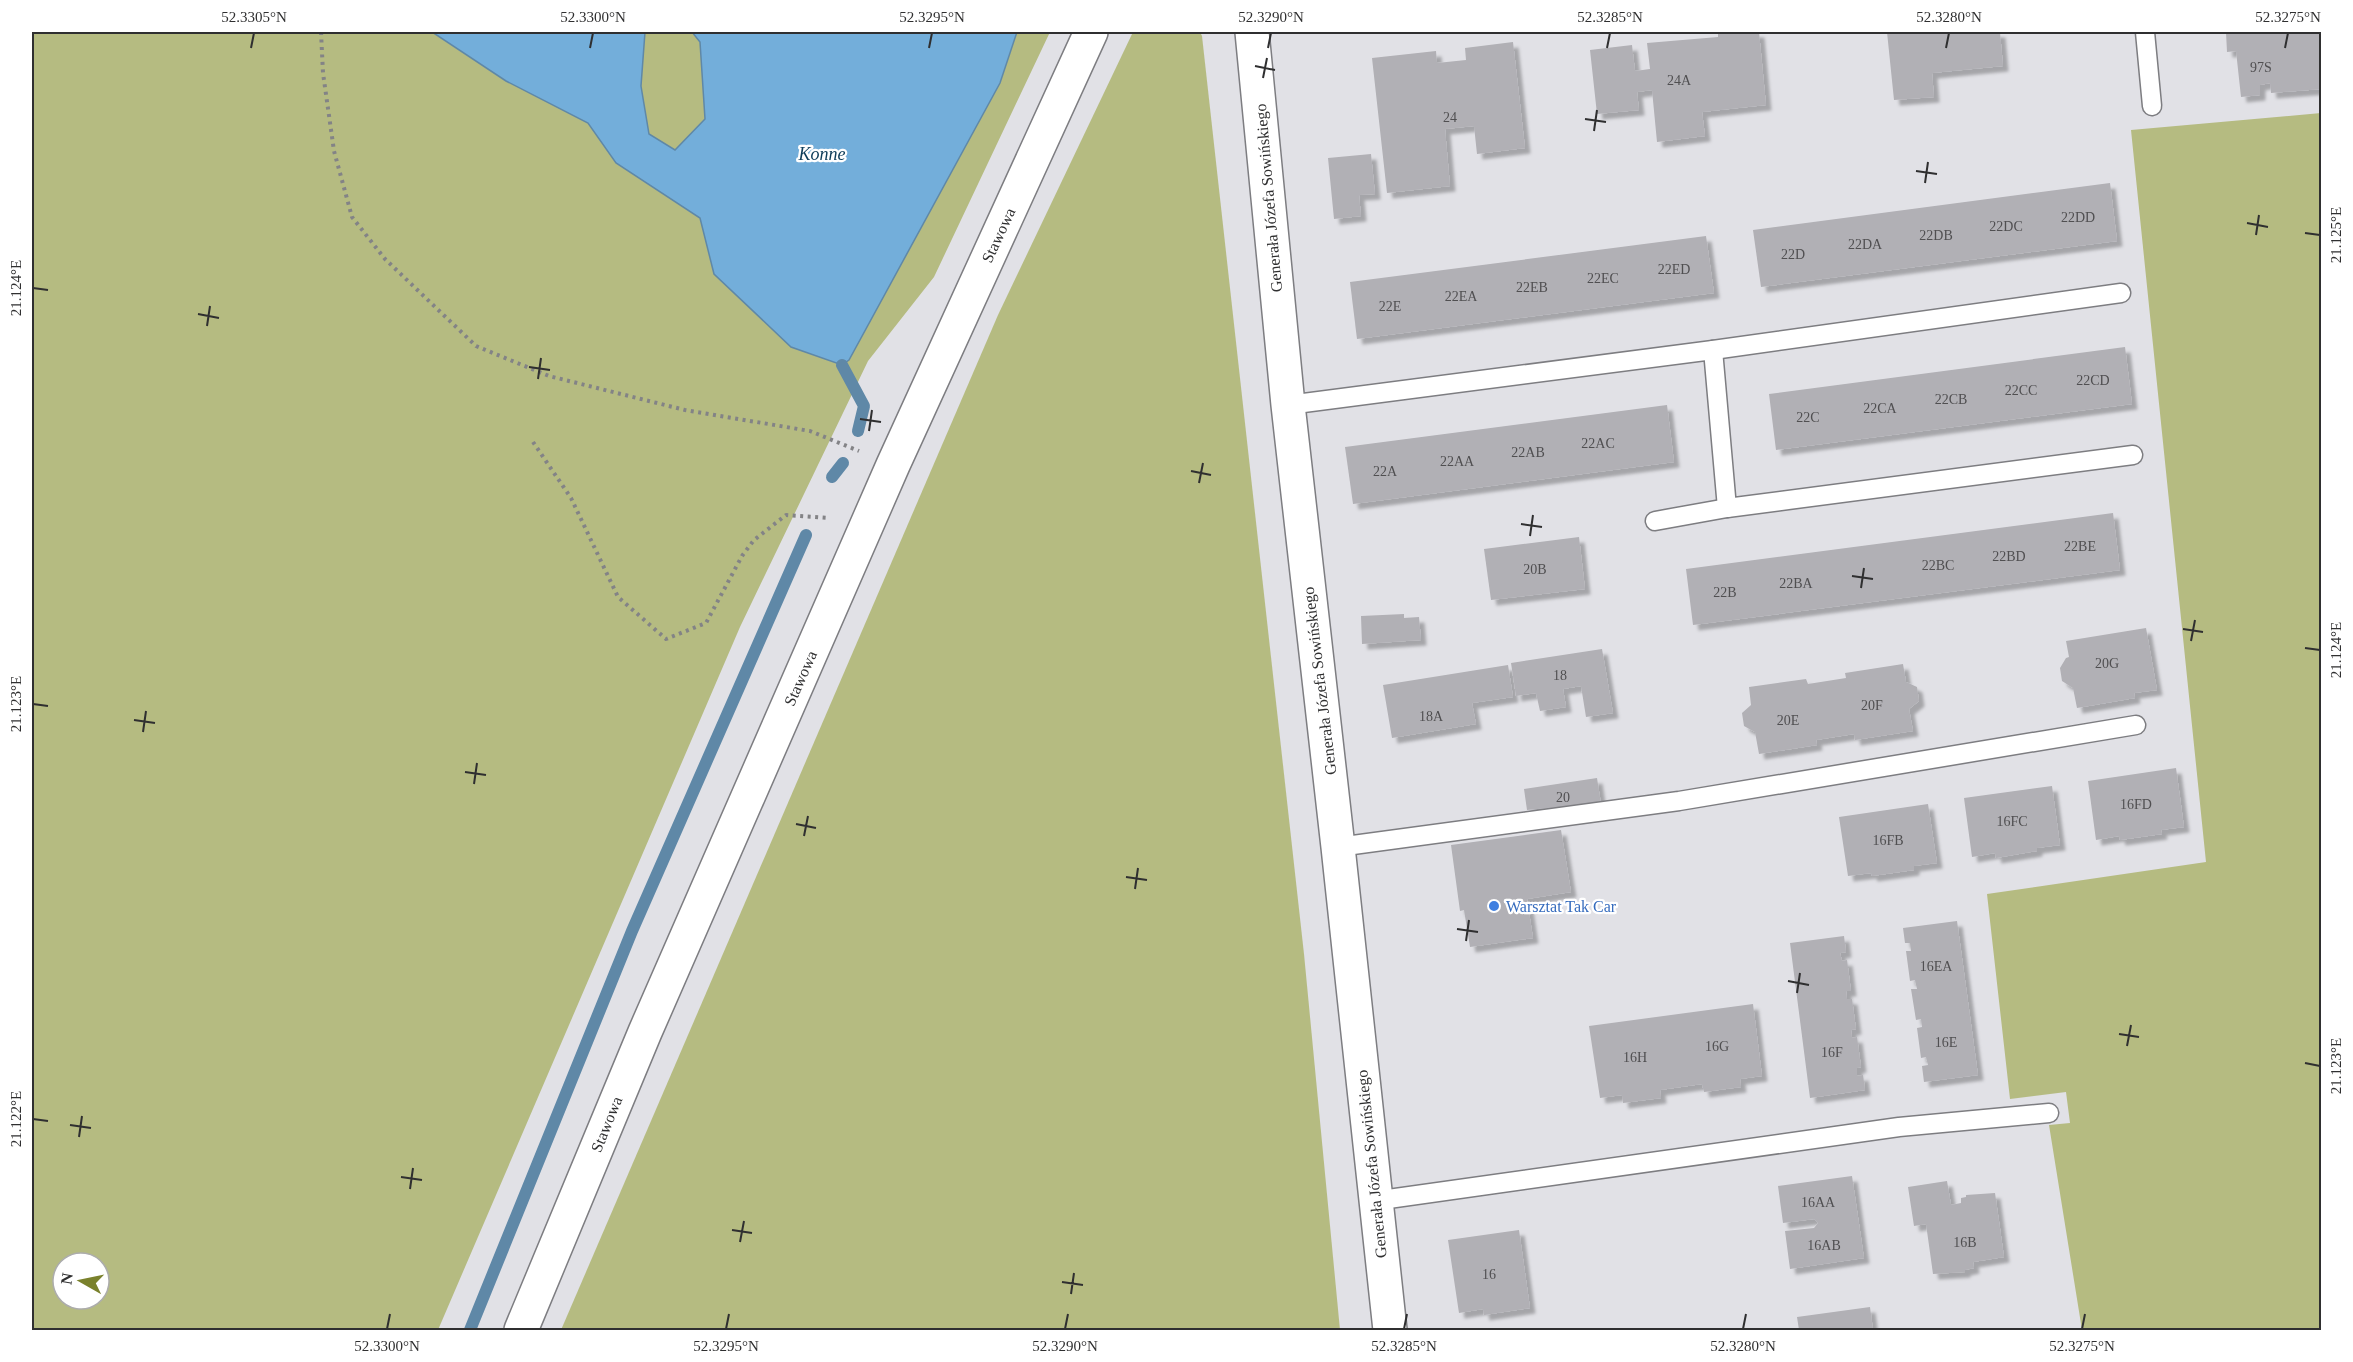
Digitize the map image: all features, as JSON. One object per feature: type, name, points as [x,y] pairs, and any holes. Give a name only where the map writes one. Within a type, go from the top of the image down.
[{"type":"street","name":"Stawowa","points":[[521,1330],[645,1032],[893,465],[1091,32]]},
{"type":"street","name":"Generała Józefa Sowińskiego","points":[[1252,32],[1288,405],[1390,1330]]},
{"type":"lane","points":[[2145,32],[2152,106]]},
{"type":"lane","points":[[1288,405],[1713,350],[2121,293]]},
{"type":"lane","points":[[1713,350],[1727,508]]},
{"type":"lane","points":[[1655,521],[1727,508],[2133,455]]},
{"type":"lane","points":[[1338,847],[1679,801],[2136,725]]},
{"type":"lane","points":[[1374,1201],[1888,1129],[2049,1113]]},
{"type":"path","points":[[321,32],[323,73],[334,151],[352,217],[385,259],[476,346],[549,376],[572,382],[685,410],[810,431],[893,465]]},
{"type":"path","points":[[533,442],[570,498],[618,597],[666,639],[706,623],[742,556],[754,540],[786,515],[829,518]]},
{"type":"green space","points":[[32,32],[432,32],[506,81],[622,32],[712,32],[1000,83],[1017,32],[1050,32],[934,277],[868,361],[740,627],[438,1330],[32,1330]]},
{"type":"green space","points":[[1133,32],[1200,32],[1202,36],[1304,954],[1340,1330],[561,1330],[998,315]]},
{"type":"green space","points":[[2321,113],[2321,1330],[2082,1330],[2049,1125],[2070,1123],[2066,1092],[2010,1099],[1987,894],[2206,862],[2131,130]]},
{"type":"water","name":"Konne","points":[[432,32],[645,32],[641,86],[649,134],[675,150],[705,119],[700,42],[692,32],[1017,32],[1000,83],[849,360],[842,365],[791,347],[714,274],[700,218],[616,163],[588,123],[506,81]]},
{"type":"building","points":[[1718,32],[1759,32],[1766,105],[1702,112],[1705,136],[1657,142],[1652,90],[1637,92],[1639,110],[1597,114],[1590,50],[1632,45],[1635,71],[1650,69],[1647,43],[1718,37]]},
{"type":"building","points":[[1887,32],[2000,32],[2003,66],[1932,73],[1934,97],[1894,100]]},
{"type":"building","points":[[2226,32],[2322,32],[2322,89],[2271,93],[2270,83],[2260,85],[2260,95],[2241,97],[2236,51],[2227,52]]},
{"type":"building","points":[[1513,42],[1525,148],[1477,154],[1474,126],[1445,129],[1450,186],[1387,193],[1372,58],[1436,51],[1437,63],[1466,60],[1465,48]]},
{"type":"building","points":[[1371,154],[1375,194],[1359,195],[1361,216],[1334,219],[1328,158]]},
{"type":"building","points":[[2110,183],[2117,241],[1761,287],[1753,230]]},
{"type":"building","points":[[1706,236],[1714,293],[1357,339],[1350,282]]},
{"type":"building","points":[[2125,347],[2132,404],[1776,450],[1769,394]]},
{"type":"building","points":[[1667,405],[1674,462],[1353,504],[1345,447]]},
{"type":"building","points":[[2113,513],[2120,570],[1693,625],[1686,569]]},
{"type":"building","points":[[1579,537],[1585,589],[1491,600],[1484,549]]},
{"type":"building","points":[[1404,614],[1404,618],[1419,617],[1421,640],[1362,644],[1361,616]]},
{"type":"building","points":[[2146,628],[2157,690],[2134,693],[2135,698],[2077,708],[2073,688],[2062,681],[2060,668],[2069,657],[2066,641]]},
{"type":"building","points":[[1602,649],[1613,713],[1586,717],[1581,686],[1563,689],[1566,707],[1540,711],[1536,693],[1516,696],[1511,663]]},
{"type":"building","points":[[1903,664],[1906,682],[1917,687],[1919,701],[1909,709],[1913,731],[1855,740],[1854,734],[1816,740],[1817,745],[1759,754],[1755,732],[1744,726],[1742,713],[1751,705],[1749,687],[1806,679],[1808,684],[1846,678],[1845,673]]},
{"type":"building","points":[[1508,665],[1513,697],[1472,703],[1476,724],[1392,738],[1383,685]]},
{"type":"building","points":[[2176,768],[2184,827],[2161,830],[2162,834],[2120,840],[2119,836],[2096,840],[2088,781]]},
{"type":"building","points":[[1597,778],[1601,804],[1558,810],[1557,807],[1527,810],[1524,789]]},
{"type":"building","points":[[2052,786],[2060,845],[1996,858],[1995,853],[1972,857],[1964,798]]},
{"type":"building","points":[[1928,804],[1937,863],[1914,866],[1914,870],[1872,876],[1871,873],[1848,876],[1839,817]]},
{"type":"building","points":[[1561,830],[1571,892],[1527,899],[1533,938],[1470,947],[1464,910],[1460,911],[1451,845]]},
{"type":"building","points":[[1957,921],[1978,1075],[1924,1082],[1922,1066],[1928,1065],[1926,1057],[1921,1058],[1917,1028],[1922,1027],[1921,1019],[1916,1020],[1911,989],[1917,989],[1915,980],[1910,981],[1906,951],[1911,951],[1910,943],[1905,943],[1903,928]]},
{"type":"building","points":[[1844,936],[1846,952],[1840,953],[1842,961],[1847,960],[1851,991],[1846,991],[1847,999],[1852,999],[1856,1029],[1851,1030],[1852,1038],[1857,1037],[1861,1067],[1857,1068],[1857,1076],[1863,1075],[1865,1090],[1810,1098],[1790,943]]},
{"type":"building","points":[[1753,1004],[1762,1076],[1740,1079],[1741,1087],[1704,1092],[1702,1084],[1660,1090],[1661,1098],[1623,1103],[1622,1095],[1600,1098],[1589,1026]]},
{"type":"building","points":[[1852,1176],[1864,1258],[1790,1269],[1785,1231],[1814,1228],[1818,1223],[1814,1219],[1783,1223],[1778,1186]]},
{"type":"building","points":[[1947,1181],[1951,1205],[1961,1203],[1961,1198],[1966,1195],[1995,1193],[2004,1257],[1973,1262],[1974,1268],[1965,1270],[1965,1272],[1933,1274],[1926,1224],[1914,1226],[1908,1187]]},
{"type":"building","points":[[1519,1230],[1530,1308],[1484,1315],[1483,1309],[1459,1313],[1448,1240]]},
{"type":"building","points":[[1870,1307],[1873,1330],[1799,1330],[1797,1317]]},
{"type":"waterway","points":[[842,365],[864,406],[858,431]]},
{"type":"waterway","points":[[832,477],[843,463]]},
{"type":"waterway","points":[[470,1330],[632,931],[806,535]]},
{"type":"place","name":"Warsztat Tak Car","points":[[1494,906]]}]
